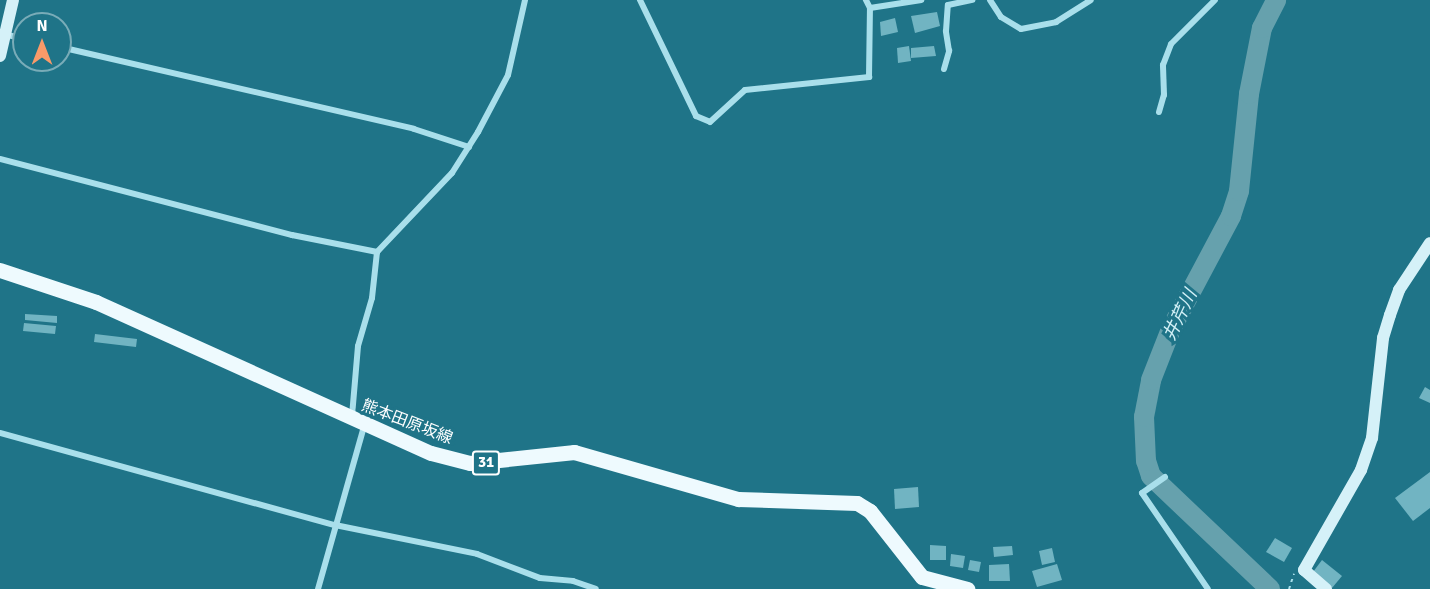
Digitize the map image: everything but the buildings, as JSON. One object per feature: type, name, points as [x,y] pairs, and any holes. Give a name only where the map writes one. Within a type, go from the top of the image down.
[{"type":"main road","name":"熊本田原坂線","points":[[0,270],[96,302],[223,357],[358,423],[431,453],[470,463],[574,452],[738,499],[857,504],[870,511],[922,577],[967,589]]},
{"type":"street","points":[[0,56],[2,34],[13,0]]},
{"type":"street","points":[[318,589],[358,423],[358,346],[372,298],[377,252],[452,173],[469,147],[508,75],[525,0]]},
{"type":"street","points":[[640,0],[696,116],[710,122],[745,90],[869,77],[870,8],[866,0]]},
{"type":"street","points":[[870,8],[921,0]]},
{"type":"street","points":[[944,69],[949,51],[946,31],[948,5],[972,0]]},
{"type":"street","points":[[990,0],[1001,17],[1021,29],[1056,22],[1091,0]]},
{"type":"street","points":[[1159,112],[1164,95],[1163,65],[1171,44],[1215,0]]},
{"type":"street","points":[[72,50],[414,129],[469,147]]},
{"type":"street","points":[[0,159],[292,235],[377,252]]},
{"type":"street","points":[[1326,589],[1304,570],[1361,470],[1372,438],[1383,338],[1399,290],[1430,243]]},
{"type":"street","points":[[0,433],[334,525],[477,554],[540,578],[573,581],[596,589]]},
{"type":"street","points":[[1165,477],[1142,493],[1208,589]]},
{"type":"waterway","name":"井芹川","points":[[1270,589],[1151,476],[1146,461],[1144,417],[1151,380],[1171,329],[1231,216],[1239,191],[1249,94],[1262,28],[1276,0]]}]
